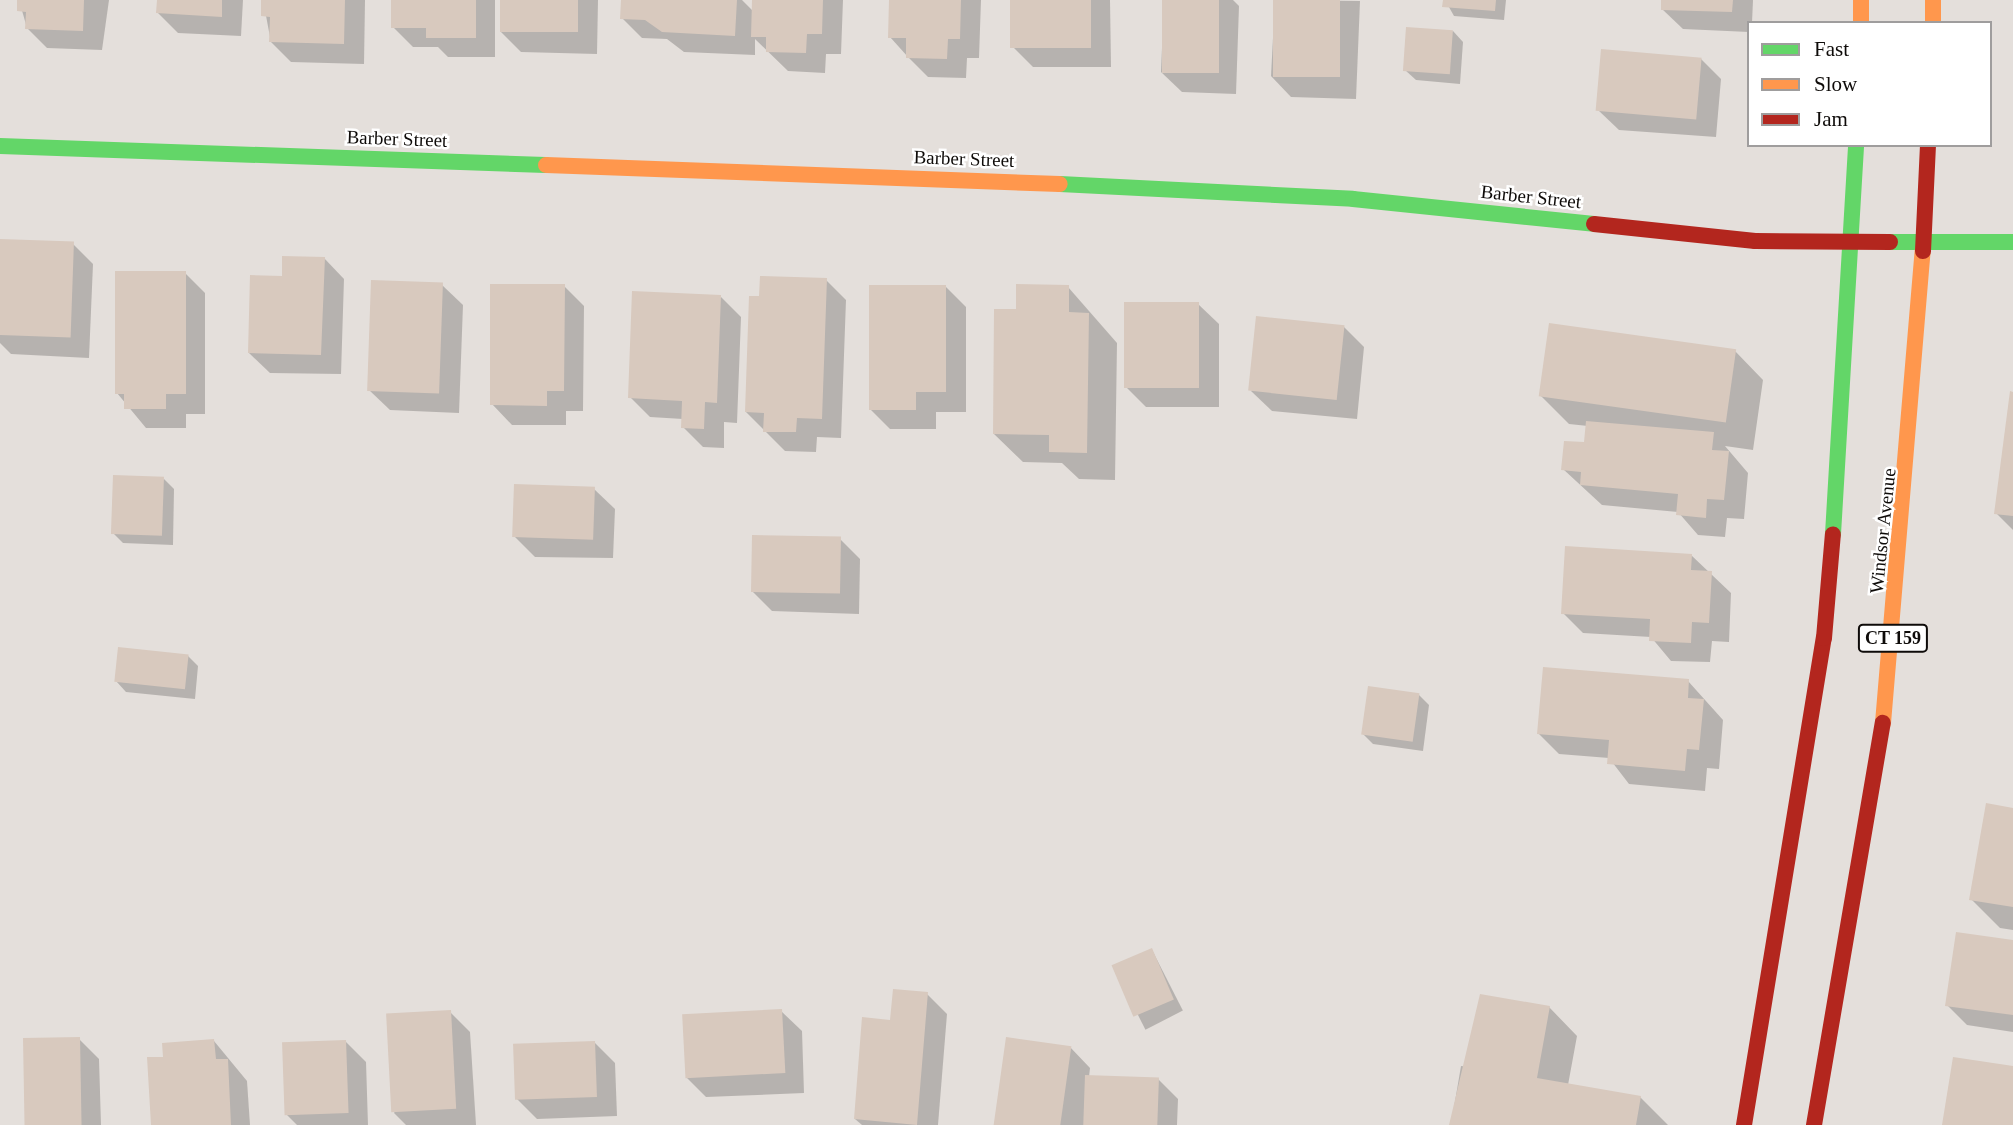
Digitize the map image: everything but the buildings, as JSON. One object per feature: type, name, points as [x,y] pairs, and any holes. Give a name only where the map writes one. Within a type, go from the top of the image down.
[{"type":"main road","points":[[1861,0],[1861,21]]},
{"type":"main road","points":[[1933,0],[1933,21]]},
{"type":"main road","name":"Barber Street","points":[[0,146],[1353,199],[1755,241],[1853,244],[2013,242]]},
{"type":"main road","points":[[1744,1125],[1824,638],[1853,244],[1856,147]]},
{"type":"main road","name":"Windsor Avenue","points":[[1814,1125],[1868,831],[1890,670],[1924,243],[1928,147]]},
{"type":"traffic: fast","points":[[0,146],[546,165]]},
{"type":"traffic: fast","points":[[1833,534],[1856,147]]},
{"type":"traffic: fast","points":[[1060,184],[1353,199],[1594,224]]},
{"type":"traffic: fast","points":[[1890,242],[2013,242]]},
{"type":"traffic: slow","points":[[1861,0],[1861,21]]},
{"type":"traffic: slow","points":[[1933,0],[1933,21]]},
{"type":"traffic: slow","points":[[546,165],[1060,184]]},
{"type":"traffic: slow","points":[[1883,723],[1923,251]]},
{"type":"traffic: jam","points":[[1923,251],[1928,147]]},
{"type":"traffic: jam","points":[[1594,224],[1755,241],[1890,242]]},
{"type":"traffic: jam","points":[[1744,1125],[1824,638],[1833,534]]},
{"type":"traffic: jam","points":[[1814,1125],[1883,723]]}]
